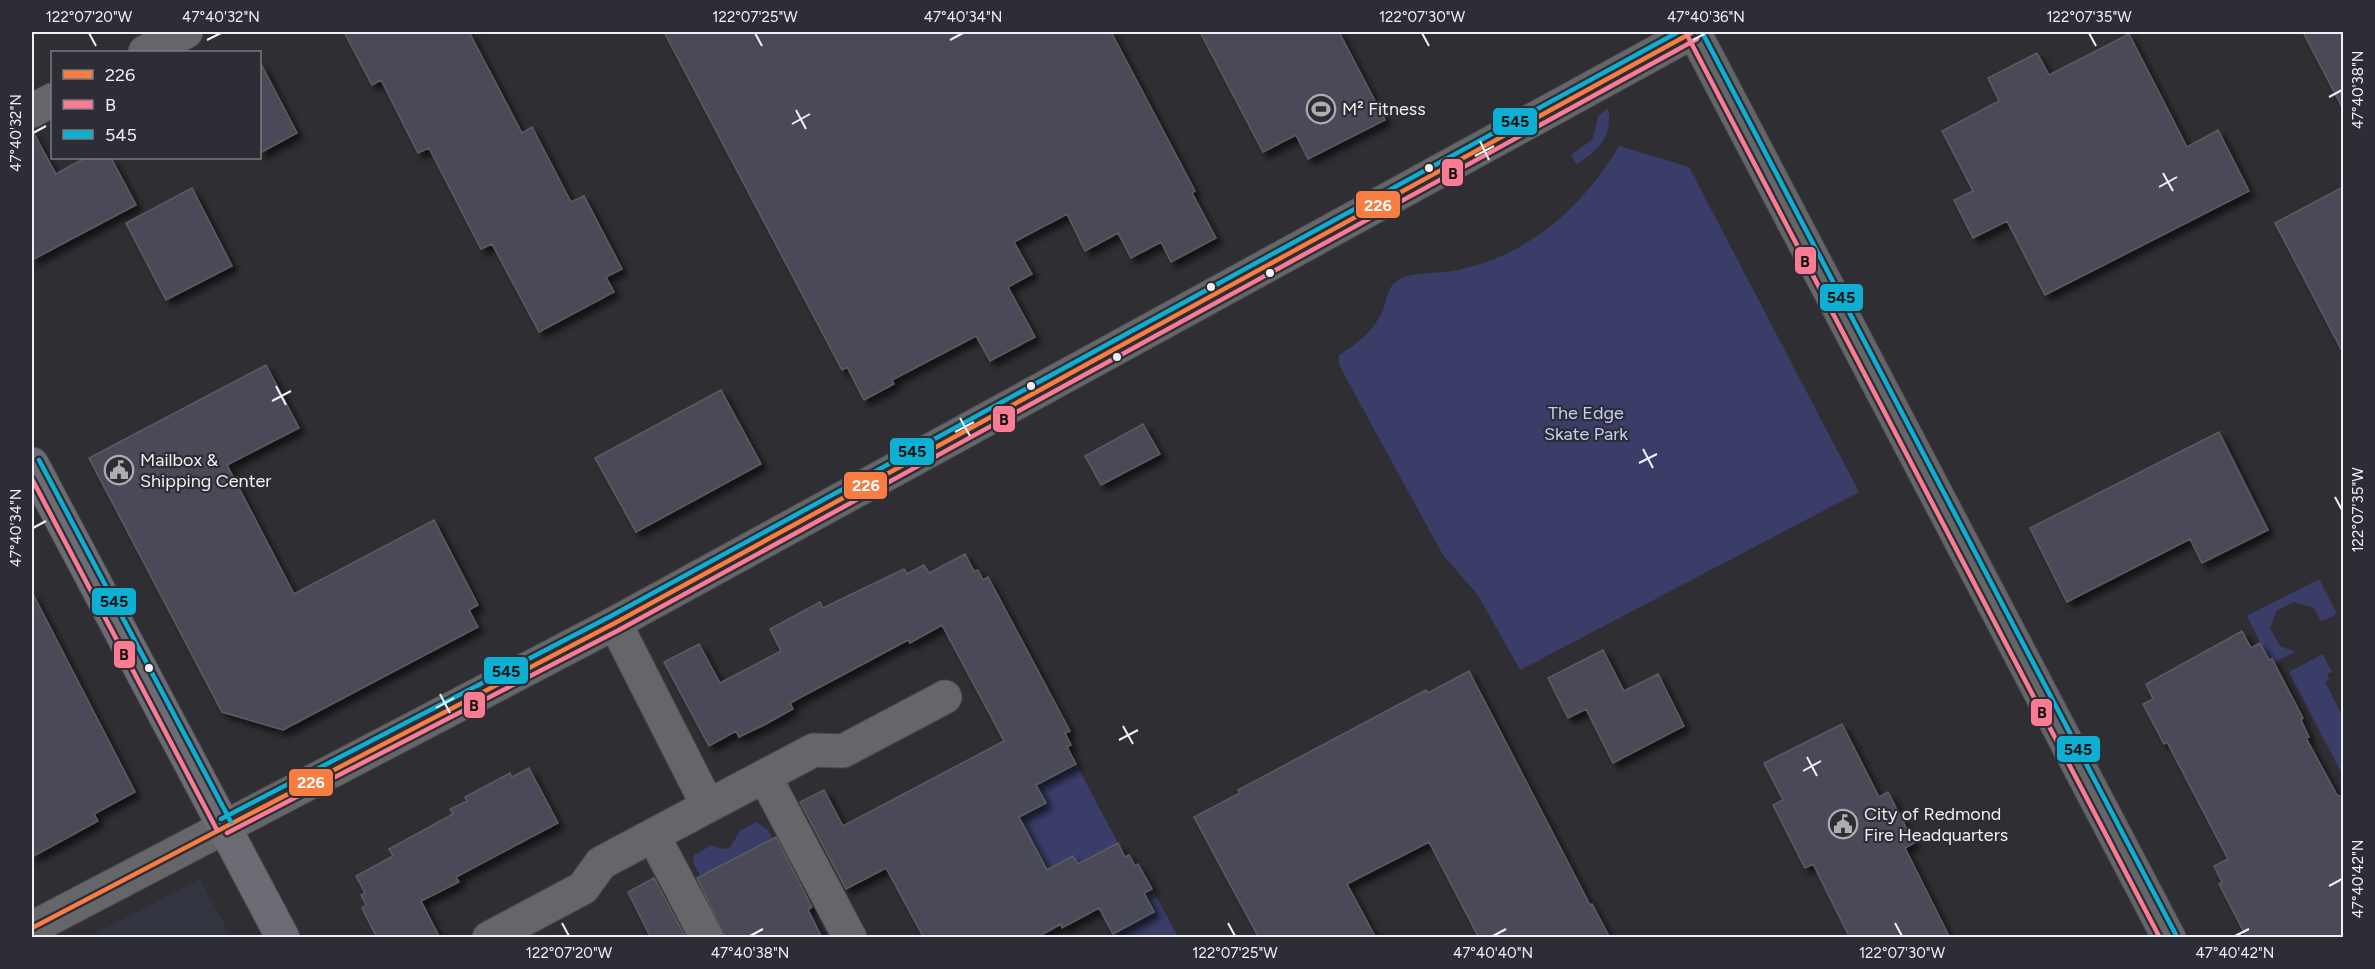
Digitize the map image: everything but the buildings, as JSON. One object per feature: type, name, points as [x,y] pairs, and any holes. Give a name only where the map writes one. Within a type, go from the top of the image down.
[{"type":"main road","points":[[32,464],[283,938]]},
{"type":"street","points":[[147,51],[186,32]]},
{"type":"street","points":[[32,928],[615,623],[1694,32],[2169,938]]},
{"type":"street","points":[[32,111],[51,101]]},
{"type":"street","points":[[615,623],[708,806]]},
{"type":"street","points":[[489,938],[583,888],[601,863],[653,835],[814,750],[843,751],[945,697]]},
{"type":"street","points":[[765,777],[850,938]]},
{"type":"street","points":[[653,835],[707,938]]},
{"type":"shaded area","points":[[200,879],[231,937],[89,937]]},
{"type":"green space","points":[[1608,108],[1608,126],[1603,141],[1592,154],[1576,164],[1571,155],[1593,139],[1598,116]]},
{"type":"green space","name":"The Edge Skate Park","points":[[1619,146],[1689,167],[1859,492],[1520,670],[1478,595],[1443,555],[1339,365],[1339,355],[1359,341],[1375,324],[1395,282],[1406,276],[1458,270],[1484,263],[1531,240],[1552,225],[1589,189]]},
{"type":"green space","points":[[2319,579],[2337,614],[2321,622],[2314,608],[2294,602],[2277,610],[2270,628],[2280,646],[2295,652],[2275,662],[2273,659],[2269,660],[2247,616]]},
{"type":"green space","points":[[2323,654],[2332,672],[2327,674],[2329,679],[2325,682],[2343,717],[2344,771],[2341,772],[2289,672]]},
{"type":"green space","points":[[1076,764],[1118,843],[1078,864],[1073,856],[1034,876],[937,937],[923,937],[890,876],[1046,803],[1036,785]]},
{"type":"green space","points":[[756,822],[768,830],[824,937],[732,937],[693,862],[694,855],[712,845],[722,849],[730,848],[740,831]]},
{"type":"green space","points":[[1152,889],[1178,937],[1115,937],[1113,934],[1154,912],[1144,893]]},
{"type":"transit line","name":"545","points":[[221,819],[611,616],[1678,32]]},
{"type":"transit line","name":"226","points":[[32,928],[615,623],[1693,32]]},
{"type":"transit line","name":"545","points":[[1702,32],[2176,935]]},
{"type":"transit line","name":"B","points":[[1687,35],[2160,938]]},
{"type":"transit line","name":"B","points":[[227,833],[619,630],[1697,39]]},
{"type":"transit line","name":"545","points":[[39,460],[231,822]]},
{"type":"transit line","name":"B","points":[[32,479],[217,830]]},
{"type":"place","name":"M² Fitness","points":[[1321,109]]},
{"type":"place","name":"Mailbox & Shipping Center","points":[[119,470]]},
{"type":"place","name":"City of Redmond Fire Headquarters","points":[[1843,824]]}]
